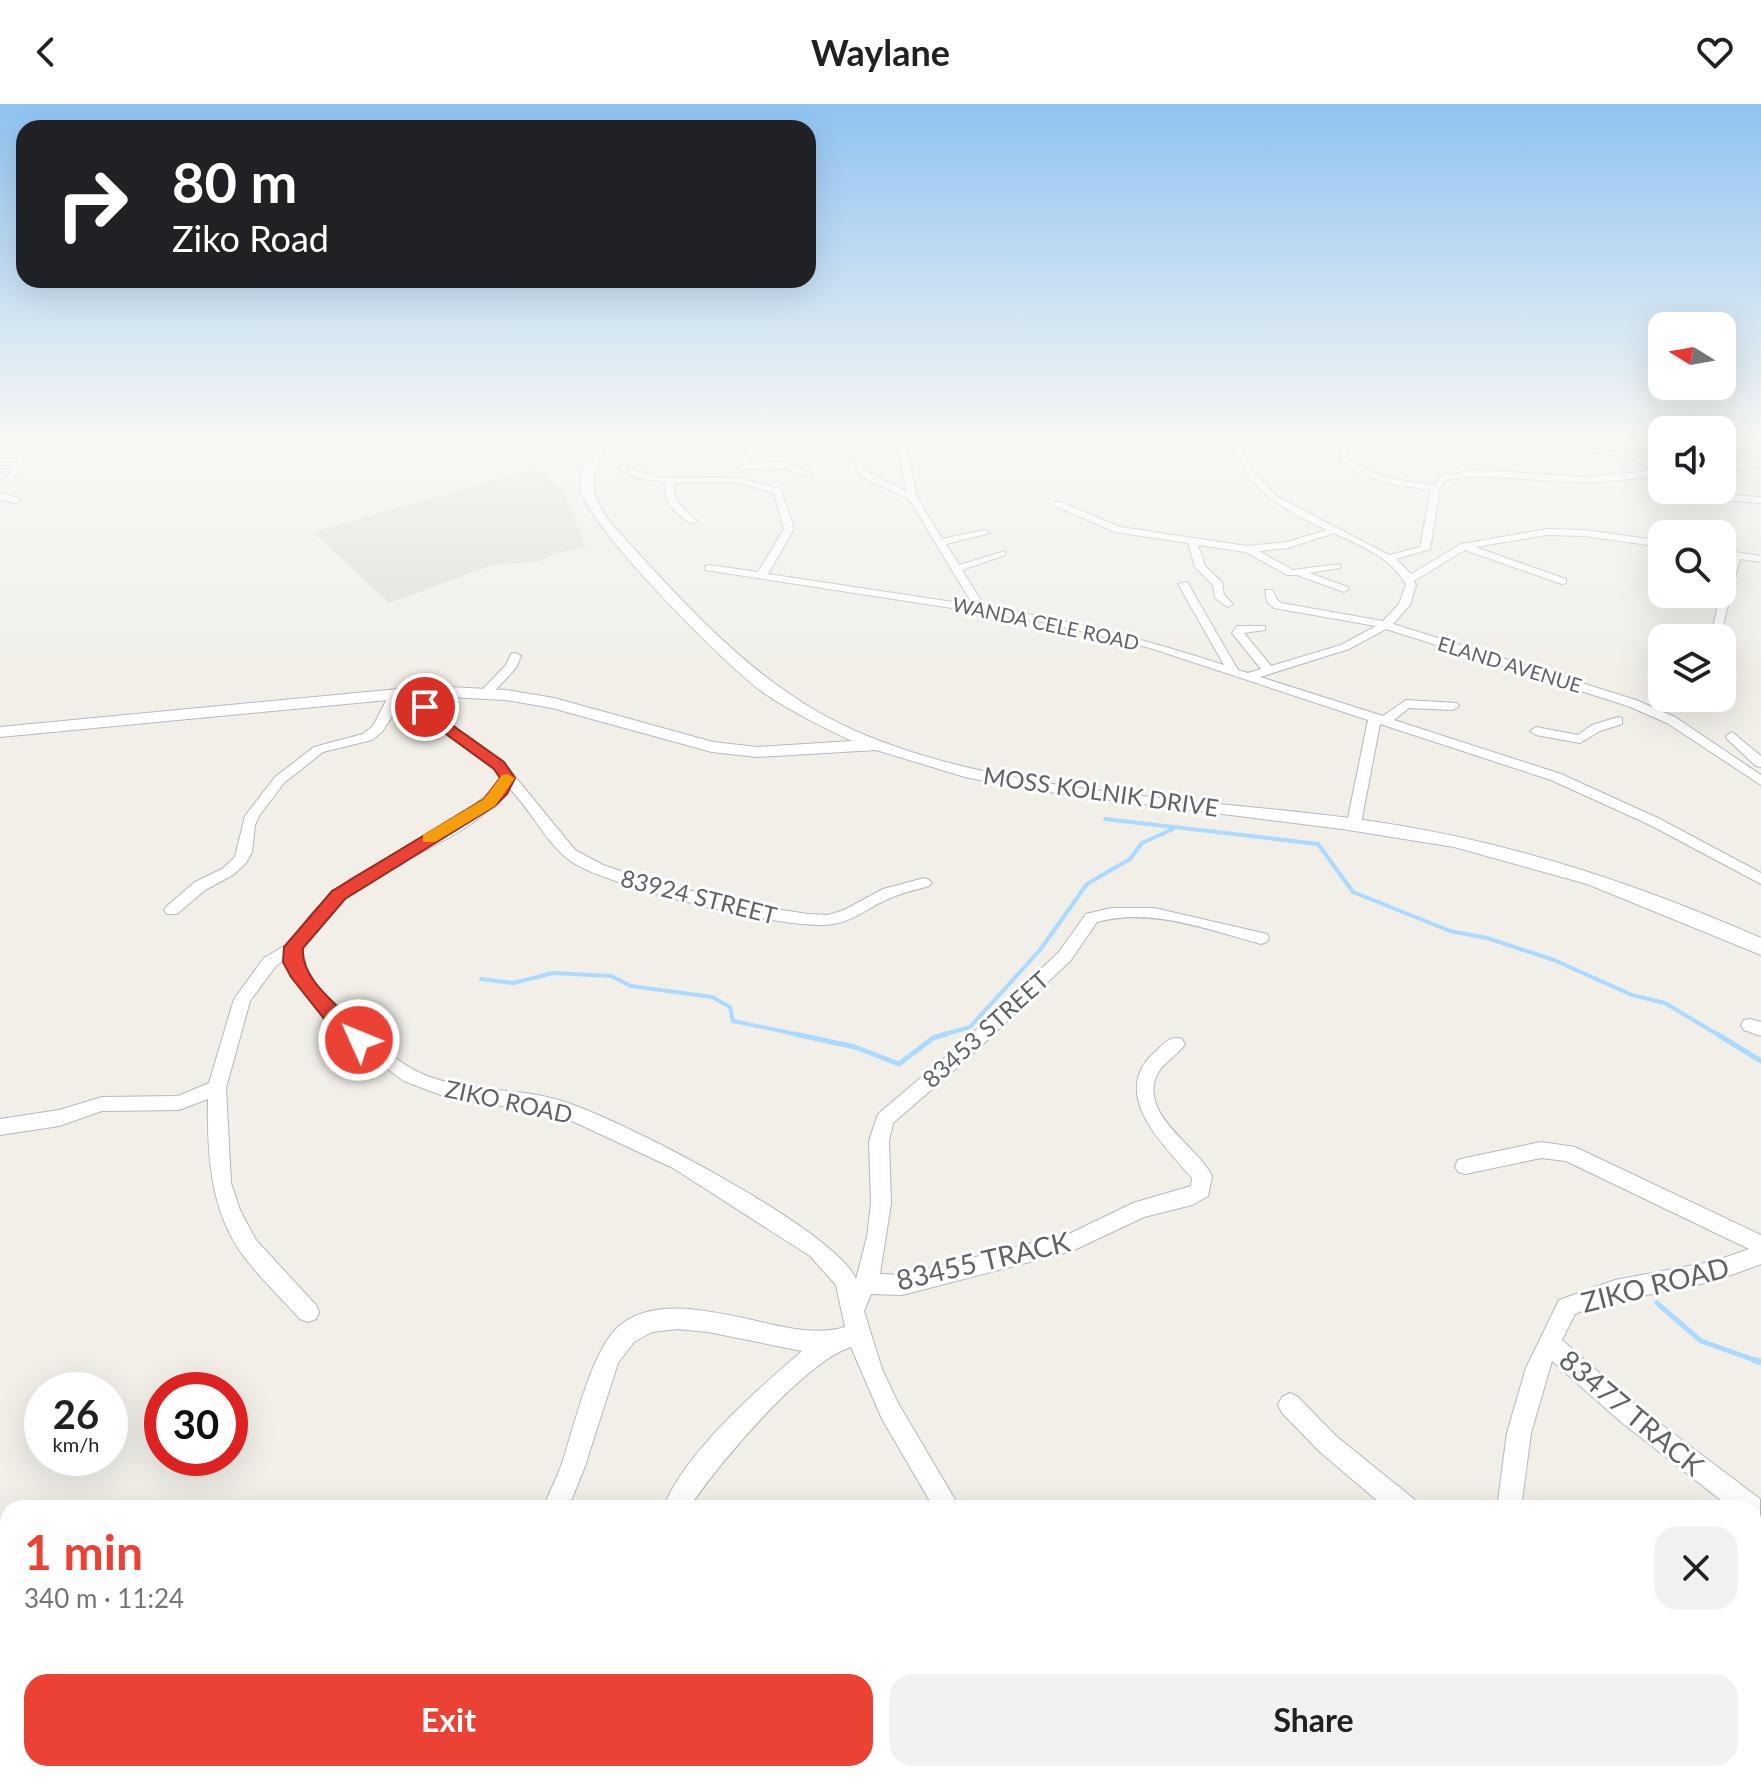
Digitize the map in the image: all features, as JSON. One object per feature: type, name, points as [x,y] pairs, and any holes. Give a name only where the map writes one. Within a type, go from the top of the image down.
[{"type":"main road","name":"MOSS KOLNIK DRIVE","points":[[598,516],[737,662],[768,688],[880,745],[943,765],[1039,786],[1354,823],[1456,842],[1557,867],[1646,898],[1761,947]]},
{"type":"main road","points":[[0,732],[430,691],[486,693],[554,703],[712,747],[757,752],[880,745]]},
{"type":"main road","points":[[807,749],[822,733],[826,720]]},
{"type":"street","points":[[687,516],[692,521]]},
{"type":"street","points":[[762,575],[788,535],[787,516]]},
{"type":"street","points":[[924,516],[980,608]]},
{"type":"street","points":[[1086,516],[1118,530],[1247,549],[1288,545],[1335,530]]},
{"type":"street","points":[[1249,676],[1351,644],[1388,626],[1410,592],[1410,579],[1387,558],[1308,516]]},
{"type":"street","points":[[1387,558],[1425,549],[1431,516]]},
{"type":"street","points":[[1410,579],[1464,546],[1547,532],[1648,542]]},
{"type":"street","points":[[940,542],[985,533]]},
{"type":"street","points":[[1192,541],[1200,567],[1220,585],[1219,596],[1228,604]]},
{"type":"street","points":[[1464,546],[1562,581]]},
{"type":"street","points":[[1247,549],[1277,567],[1344,589]]},
{"type":"street","points":[[956,569],[1002,553]]},
{"type":"street","points":[[1736,555],[1761,559]]},
{"type":"street","points":[[1299,574],[1336,566]]},
{"type":"street","name":"WANDA CELE ROAD","points":[[709,568],[980,608],[1079,626],[1233,671],[1381,718],[1579,787],[1655,822],[1761,879]]},
{"type":"street","points":[[1183,584],[1233,671]]},
{"type":"street","name":"ELAND AVENUE","points":[[1269,592],[1272,602],[1278,606],[1337,613],[1388,626],[1632,703],[1671,720],[1761,781]]},
{"type":"street","points":[[1261,628],[1241,628],[1238,633],[1268,670]]},
{"type":"street","points":[[486,693],[512,666],[515,656]]},
{"type":"street","points":[[308,1312],[249,1247],[231,1212],[221,1183],[217,1088],[246,990],[270,962],[294,947],[338,895],[372,871],[480,809],[501,791],[507,778],[499,766],[428,714],[425,700],[430,691]]},
{"type":"street","points":[[172,910],[199,887],[235,868],[247,848],[247,832],[254,812],[309,755],[325,748],[360,742],[376,733],[396,693]]},
{"type":"street","points":[[1536,731],[1580,739],[1596,728],[1615,725],[1632,703]]},
{"type":"street","points":[[1354,823],[1381,718],[1406,704],[1453,706]]},
{"type":"street","points":[[1732,736],[1761,763]]},
{"type":"street","name":"83924 STREET","points":[[507,778],[523,791],[578,859],[608,874],[644,884],[793,919],[825,921],[842,918],[894,890],[924,883]]},
{"type":"street","name":"83453 STREET","points":[[855,1307],[865,1284],[877,1237],[881,1203],[879,1141],[885,1119],[969,1047],[1065,956],[1092,918],[1127,912],[1172,916],[1261,938]]},
{"type":"street","name":"ZIKO ROAD","points":[[294,947],[292,962],[340,1025],[378,1056],[410,1076],[446,1090],[562,1108],[680,1162],[817,1249],[846,1280],[855,1307],[858,1334],[890,1411],[943,1500]]},
{"type":"street","name":"83455 TRACK","points":[[865,1284],[902,1285],[1072,1242],[1140,1209],[1192,1196],[1201,1190],[1202,1176],[1160,1130],[1147,1109],[1144,1096],[1144,1085],[1162,1054],[1176,1044]]},
{"type":"street","points":[[0,1127],[59,1118],[102,1104],[179,1103],[217,1088]]},
{"type":"street","points":[[1465,1166],[1541,1150],[1568,1153],[1761,1245]]},
{"type":"street","name":"ZIKO ROAD","points":[[1510,1500],[1519,1433],[1537,1368],[1551,1345],[1567,1307],[1583,1299],[1721,1267],[1761,1254]]},
{"type":"street","points":[[558,1500],[572,1469],[609,1357],[617,1340],[629,1328],[669,1318],[831,1342],[858,1334]]},
{"type":"street","points":[[680,1500],[699,1470],[731,1434],[831,1342]]},
{"type":"street","name":"83477 TRACK","points":[[1551,1345],[1629,1414],[1740,1500]]},
{"type":"street","points":[[1290,1405],[1328,1444],[1395,1500]]},
{"type":"shaded area","points":[[368,516],[574,516],[586,548],[556,553],[541,561],[493,565],[389,603],[313,532]]},
{"type":"waterway","points":[[1105,819],[1318,844],[1353,892],[1450,931],[1487,938],[1554,960],[1632,995],[1665,1003],[1720,1036]]},
{"type":"waterway","points":[[939,1036],[970,1027],[1040,950],[1087,884],[1130,859],[1142,843],[1173,829]]},
{"type":"waterway","points":[[481,979],[513,983],[553,973],[611,976],[631,986],[712,997],[730,1007],[733,1021],[805,1036]]},
{"type":"waterway","points":[[795,1034],[855,1047],[899,1064],[933,1038],[946,1034]]},
{"type":"waterway","points":[[1717,1034],[1761,1061]]},
{"type":"waterway","points":[[1657,1303],[1701,1341],[1756,1361]]},
{"type":"waterway","points":[[1756,1361],[1761,1362]]},
{"type":"waterway","points":[[1756,1361],[1760,1362]]},
{"type":"slow traffic","points":[[429,838],[489,803],[501,791],[507,778]]},
{"type":"route","points":[[359,1040],[340,1025],[297,972],[292,962],[294,947],[338,895],[372,871],[489,803],[501,791],[507,778],[499,766],[433,718],[425,707]]}]
